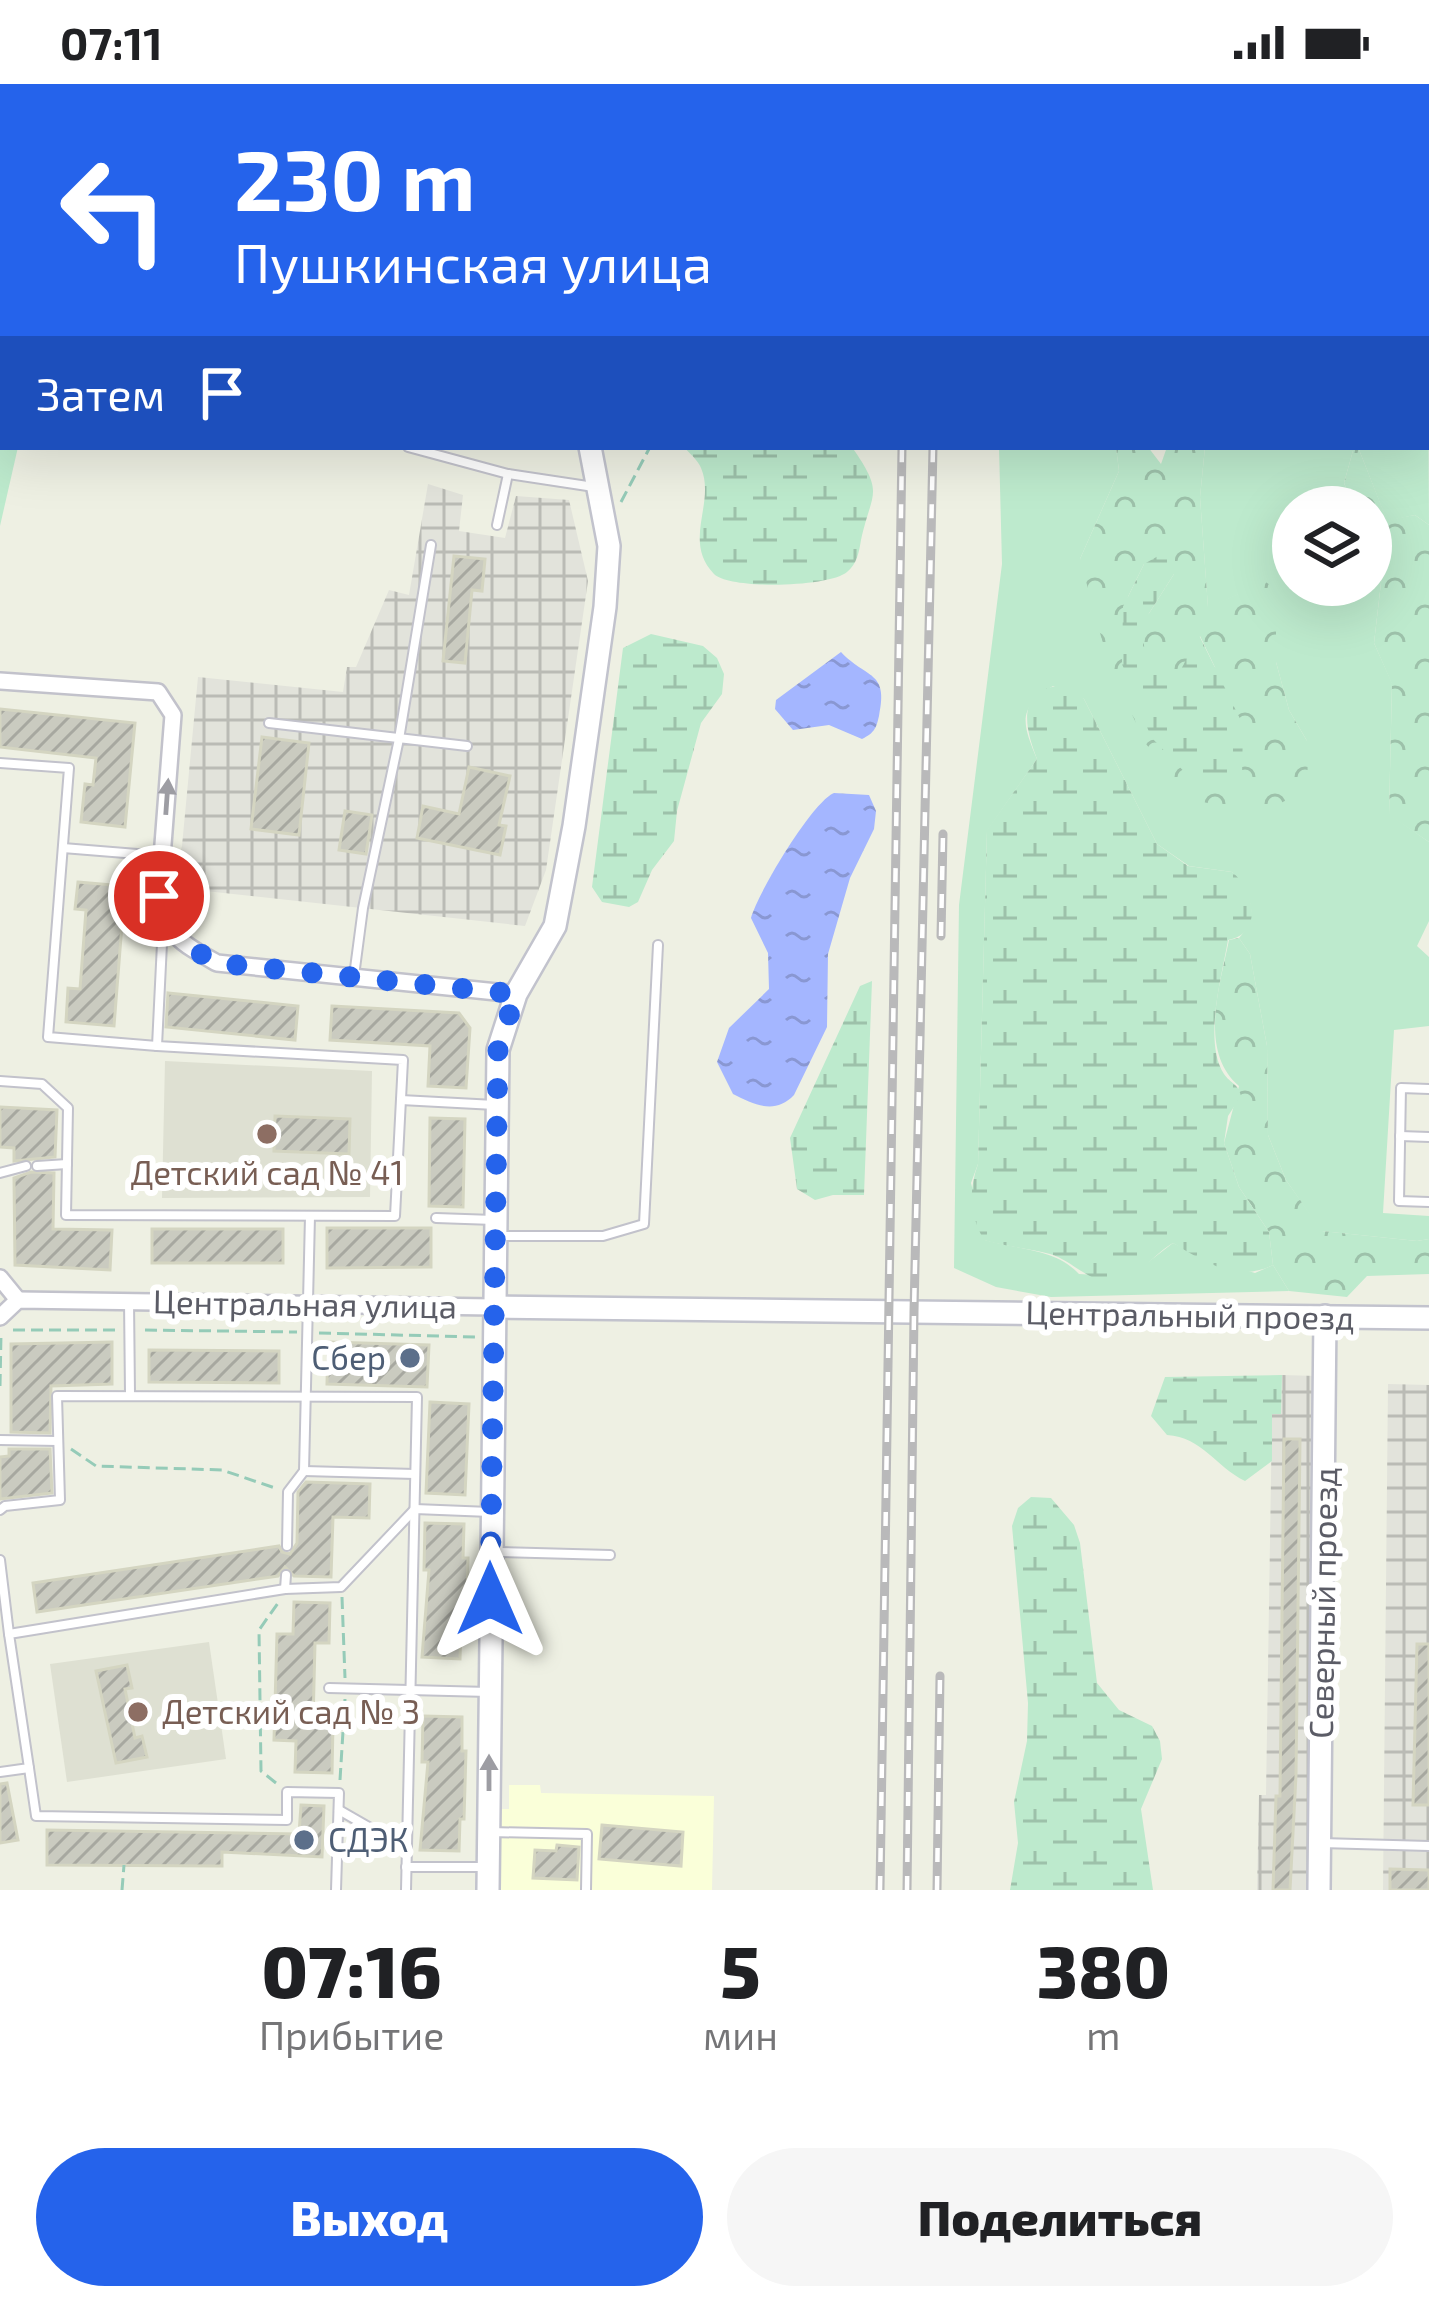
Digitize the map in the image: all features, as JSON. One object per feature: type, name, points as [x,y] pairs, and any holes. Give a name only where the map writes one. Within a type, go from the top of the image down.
[{"type":"street","points":[[488,1878],[498,1050],[516,994],[555,926],[574,826],[609,546],[591,450]]},
{"type":"street","points":[[0,681],[158,692],[173,715],[159,896],[163,923],[189,948],[217,963],[516,994]]},
{"type":"street","points":[[0,1278],[18,1300],[0,1317]]},
{"type":"street","name":"Центральная улица","points":[[18,1300],[952,1312]]},
{"type":"street","name":"Центральный проезд","points":[[952,1312],[1429,1318]]},
{"type":"street","name":"Северный проезд","points":[[1319,1890],[1325,1316]]},
{"type":"lane","points":[[420,450],[508,474],[601,488]]},
{"type":"lane","points":[[497,525],[508,474]]},
{"type":"lane","points":[[354,977],[431,545]]},
{"type":"lane","points":[[268,723],[467,746]]},
{"type":"lane","points":[[0,763],[69,768],[48,1037],[403,1060],[395,1216],[66,1216],[68,1108],[42,1084],[0,1081]]},
{"type":"lane","points":[[63,848],[162,856]]},
{"type":"lane","points":[[157,1046],[163,923]]},
{"type":"lane","points":[[436,1218],[602,1236],[644,1224],[658,945]]},
{"type":"lane","points":[[1429,1089],[1401,1088],[1400,1136],[1400,1202],[1429,1202]]},
{"type":"lane","points":[[401,1100],[498,1105]]},
{"type":"lane","points":[[1400,1136],[1429,1137]]},
{"type":"lane","points":[[0,1173],[67,1164]]},
{"type":"lane","points":[[287,1546],[288,1492],[304,1471],[310,1216]]},
{"type":"lane","points":[[129,1301],[130,1394]]},
{"type":"lane","points":[[0,1510],[4,1505],[60,1501],[57,1396],[417,1397],[406,1890]]},
{"type":"lane","points":[[0,1441],[58,1441]]},
{"type":"lane","points":[[304,1471],[416,1474]]},
{"type":"lane","points":[[9,1634],[287,1589],[341,1587],[415,1508],[491,1512]]},
{"type":"lane","points":[[490,1552],[610,1555]]},
{"type":"lane","points":[[0,1560],[36,1816],[287,1820],[287,1792],[339,1793],[337,1890]]},
{"type":"lane","points":[[286,1575],[287,1589]]},
{"type":"lane","points":[[329,1688],[489,1692]]},
{"type":"lane","points":[[0,1772],[29,1768]]},
{"type":"lane","points":[[339,1810],[406,1849]]},
{"type":"lane","points":[[488,1832],[587,1834],[586,1890]]},
{"type":"lane","points":[[1319,1843],[1429,1846]]},
{"type":"lane","points":[[406,1867],[488,1878]]},
{"type":"path","points":[[606,523],[649,450]]},
{"type":"path","points":[[58,1441],[96,1466],[222,1470],[288,1492]]},
{"type":"path","points":[[339,1793],[346,1688],[341,1587]]},
{"type":"path","points":[[287,1589],[259,1630],[261,1771],[287,1792]]},
{"type":"path","points":[[122,1890],[124,1865]]},
{"type":"shaded area","points":[[428,484],[463,495],[459,531],[505,538],[516,496],[569,500],[588,581],[546,870],[525,926],[178,888],[198,677],[343,692],[347,667],[356,667],[389,590],[409,595]]},
{"type":"shaded area","name":"Детский сад № 41","points":[[165,1061],[372,1071],[370,1197],[162,1198]]},
{"type":"shaded area","points":[[1282,1375],[1317,1376],[1309,1890],[1257,1890],[1259,1795],[1266,1795],[1272,1414],[1281,1413]]},
{"type":"shaded area","points":[[1388,1384],[1429,1385],[1429,1890],[1383,1890]]},
{"type":"shaded area","name":"Детский сад № 3","points":[[209,1642],[226,1759],[67,1782],[50,1664]]},
{"type":"shaded area","points":[[509,1785],[540,1785],[541,1793],[714,1796],[712,1890],[498,1890],[499,1809],[509,1809]]},
{"type":"green space","points":[[0,450],[17,450],[0,526]]},
{"type":"green space","points":[[687,450],[854,450],[869,475],[873,493],[853,565],[837,577],[802,583],[739,583],[714,574],[701,548],[705,481],[700,465]]},
{"type":"green space","points":[[999,450],[1116,450],[1119,471],[1080,559],[1307,741],[1289,710],[1276,662],[1276,606],[1378,606],[1374,643],[1392,683],[1389,814],[1429,842],[1429,921],[1417,946],[1429,957],[1429,1026],[1394,1030],[1383,1213],[1429,1216],[1429,1239],[1321,1231],[1286,1180],[1268,1135],[1267,1046],[1250,954],[1239,938],[1250,921],[1248,896],[1232,872],[1189,866],[1157,844],[1084,699],[1053,686],[1033,702],[1026,717],[1037,759],[987,831],[978,1164],[971,1183],[985,1240],[1047,1254],[1079,1274],[1129,1277],[1173,1243],[1255,1273],[1273,1265],[1289,1291],[1051,1297],[996,1287],[954,1268],[959,905],[1002,564]]},
{"type":"green space","points":[[1116,450],[1150,450],[1161,464],[1166,450],[1205,450],[1200,497],[1208,607],[1238,594],[1246,569],[1272,586],[1276,662],[1289,710],[1307,741],[1308,790],[1257,814],[1194,800],[1146,744],[1109,666],[1080,559],[1119,471]],"holes":[[[1144,564],[1174,574],[1141,626],[1148,672],[1176,680],[1200,636],[1243,726],[1122,664],[1123,607]]]},
{"type":"green space","points":[[1205,450],[1353,450],[1344,483],[1272,486],[1272,590],[1239,594],[1208,608],[1200,497]]},
{"type":"green space","points":[[1353,450],[1359,450],[1373,486],[1345,486]]},
{"type":"green space","points":[[1359,450],[1429,450],[1429,525],[1415,515],[1392,520],[1392,486],[1373,486]]},
{"type":"green space","points":[[1415,515],[1429,525],[1429,842],[1389,815],[1392,684],[1374,643],[1378,606],[1392,606],[1392,519]]},
{"type":"green space","points":[[1176,546],[1174,574],[1141,626],[1148,671],[1176,679],[1199,635],[1243,725],[1242,778],[1225,790],[1195,783],[1151,737],[1122,664],[1123,607],[1144,564]]},
{"type":"green space","points":[[651,634],[703,646],[717,658],[724,674],[722,694],[701,723],[677,811],[674,841],[652,870],[638,902],[629,907],[602,902],[592,887],[623,648]]},
{"type":"green space","points":[[1065,685],[1084,699],[1157,844],[1188,866],[1232,872],[1250,899],[1247,929],[1228,940],[1214,1027],[1218,1060],[1241,1096],[1228,1116],[1224,1143],[1239,1187],[1269,1232],[1273,1265],[1260,1270],[1222,1268],[1173,1243],[1128,1278],[1106,1282],[1050,1254],[984,1240],[976,1222],[972,1194],[978,1164],[987,830],[1037,759],[1027,722],[1031,701],[1038,693]]},
{"type":"green space","points":[[1239,938],[1250,954],[1267,1046],[1268,1135],[1286,1180],[1322,1231],[1429,1239],[1429,1274],[1367,1276],[1347,1297],[1289,1291],[1273,1265],[1269,1232],[1239,1187],[1224,1143],[1239,1086],[1219,1055],[1215,1017],[1229,940]]},
{"type":"green space","points":[[872,981],[864,1195],[815,1200],[797,1189],[790,1138],[860,986]]},
{"type":"green space","points":[[1282,1375],[1281,1414],[1272,1414],[1272,1461],[1245,1481],[1190,1441],[1167,1435],[1151,1416],[1165,1377]]},
{"type":"green space","points":[[1031,1497],[1051,1498],[1074,1525],[1097,1683],[1119,1710],[1152,1726],[1160,1741],[1162,1759],[1141,1809],[1153,1890],[1010,1890],[1018,1843],[1014,1802],[1027,1741],[1028,1703],[1012,1526],[1018,1508]]},
{"type":"water","points":[[841,652],[873,677],[881,690],[874,730],[862,739],[829,725],[793,730],[775,709],[776,700]]},
{"type":"water","points":[[834,793],[869,795],[876,811],[874,829],[850,878],[828,954],[827,1027],[794,1095],[780,1105],[757,1104],[733,1094],[717,1062],[729,1028],[769,989],[768,953],[751,918],[787,850]]},
{"type":"building","points":[[454,556],[485,559],[482,591],[472,590],[465,663],[443,661]]},
{"type":"building","points":[[0,709],[135,723],[125,827],[81,822],[85,784],[93,785],[96,758],[0,747]]},
{"type":"building","points":[[262,737],[309,743],[299,835],[251,829]]},
{"type":"building","points":[[469,767],[510,776],[499,825],[506,826],[500,855],[417,838],[423,806],[459,814]]},
{"type":"building","points":[[345,811],[372,815],[366,854],[339,850]]},
{"type":"building","points":[[78,882],[125,886],[114,1026],[66,1022],[68,988],[80,989],[86,910],[75,909]]},
{"type":"building","points":[[168,993],[298,1006],[295,1040],[166,1027]]},
{"type":"building","points":[[332,1006],[459,1013],[470,1028],[466,1088],[428,1086],[430,1046],[330,1040]]},
{"type":"building","points":[[0,1107],[57,1110],[55,1157],[14,1161],[14,1148],[0,1147]]},
{"type":"building","points":[[275,1116],[350,1119],[349,1154],[274,1151]]},
{"type":"building","points":[[430,1118],[465,1119],[463,1207],[429,1206]]},
{"type":"building","points":[[31,1172],[54,1173],[53,1229],[112,1230],[110,1270],[15,1265],[14,1178]]},
{"type":"building","points":[[327,1228],[431,1228],[431,1267],[327,1268]]},
{"type":"building","points":[[152,1229],[283,1229],[283,1263],[152,1263]]},
{"type":"building","points":[[112,1342],[112,1384],[51,1386],[50,1433],[11,1432],[11,1344]]},
{"type":"building","points":[[328,1342],[429,1345],[427,1387],[327,1384]]},
{"type":"building","points":[[149,1350],[279,1351],[279,1383],[149,1382]]},
{"type":"building","points":[[430,1402],[469,1404],[465,1495],[426,1493]]},
{"type":"building","points":[[1284,1439],[1300,1439],[1296,1775],[1290,1890],[1273,1890],[1276,1796],[1280,1796]]},
{"type":"building","points":[[9,1449],[50,1449],[52,1493],[0,1499],[0,1457],[9,1456]]},
{"type":"building","points":[[306,1482],[370,1484],[369,1518],[333,1517],[331,1577],[294,1576],[285,1567],[278,1576],[37,1612],[33,1583],[279,1546],[290,1554],[297,1543],[298,1492]]},
{"type":"building","points":[[425,1523],[464,1524],[466,1627],[461,1627],[460,1659],[422,1657],[429,1570],[424,1570]]},
{"type":"building","points":[[294,1602],[330,1603],[329,1643],[315,1643],[313,1723],[333,1724],[332,1773],[295,1772],[296,1741],[274,1740],[277,1634],[293,1634]]},
{"type":"building","points":[[1417,1644],[1429,1644],[1429,1805],[1413,1805]]},
{"type":"building","points":[[127,1665],[132,1688],[125,1689],[135,1738],[142,1736],[147,1757],[116,1763],[96,1671]]},
{"type":"building","points":[[423,1716],[462,1717],[462,1751],[466,1751],[459,1851],[420,1850],[428,1762],[422,1762]]},
{"type":"building","points":[[7,1783],[18,1840],[0,1843],[0,1784]]},
{"type":"building","points":[[301,1805],[324,1806],[322,1857],[222,1852],[222,1866],[47,1865],[47,1830],[299,1834]]},
{"type":"building","points":[[602,1825],[683,1832],[681,1866],[599,1859]]},
{"type":"building","points":[[557,1845],[579,1847],[577,1880],[533,1878],[535,1850],[556,1851]]},
{"type":"building","points":[[1390,1869],[1429,1870],[1429,1890],[1390,1890]]},
{"type":"railway","points":[[880,1890],[902,450]]},
{"type":"railway","points":[[907,1890],[933,450]]},
{"type":"railway","points":[[941,936],[943,834]]},
{"type":"railway","points":[[937,1890],[940,1676]]},
{"type":"place","name":"Детский сад № 41","points":[[267,1134]]},
{"type":"place","name":"Сбер","points":[[410,1358]]},
{"type":"place","name":"Детский сад № 3","points":[[138,1712]]},
{"type":"place","name":"СДЭК","points":[[304,1840]]},
{"type":"route","points":[[159,896],[163,923],[189,948],[217,963],[516,994],[498,1050],[490,1599]]}]
